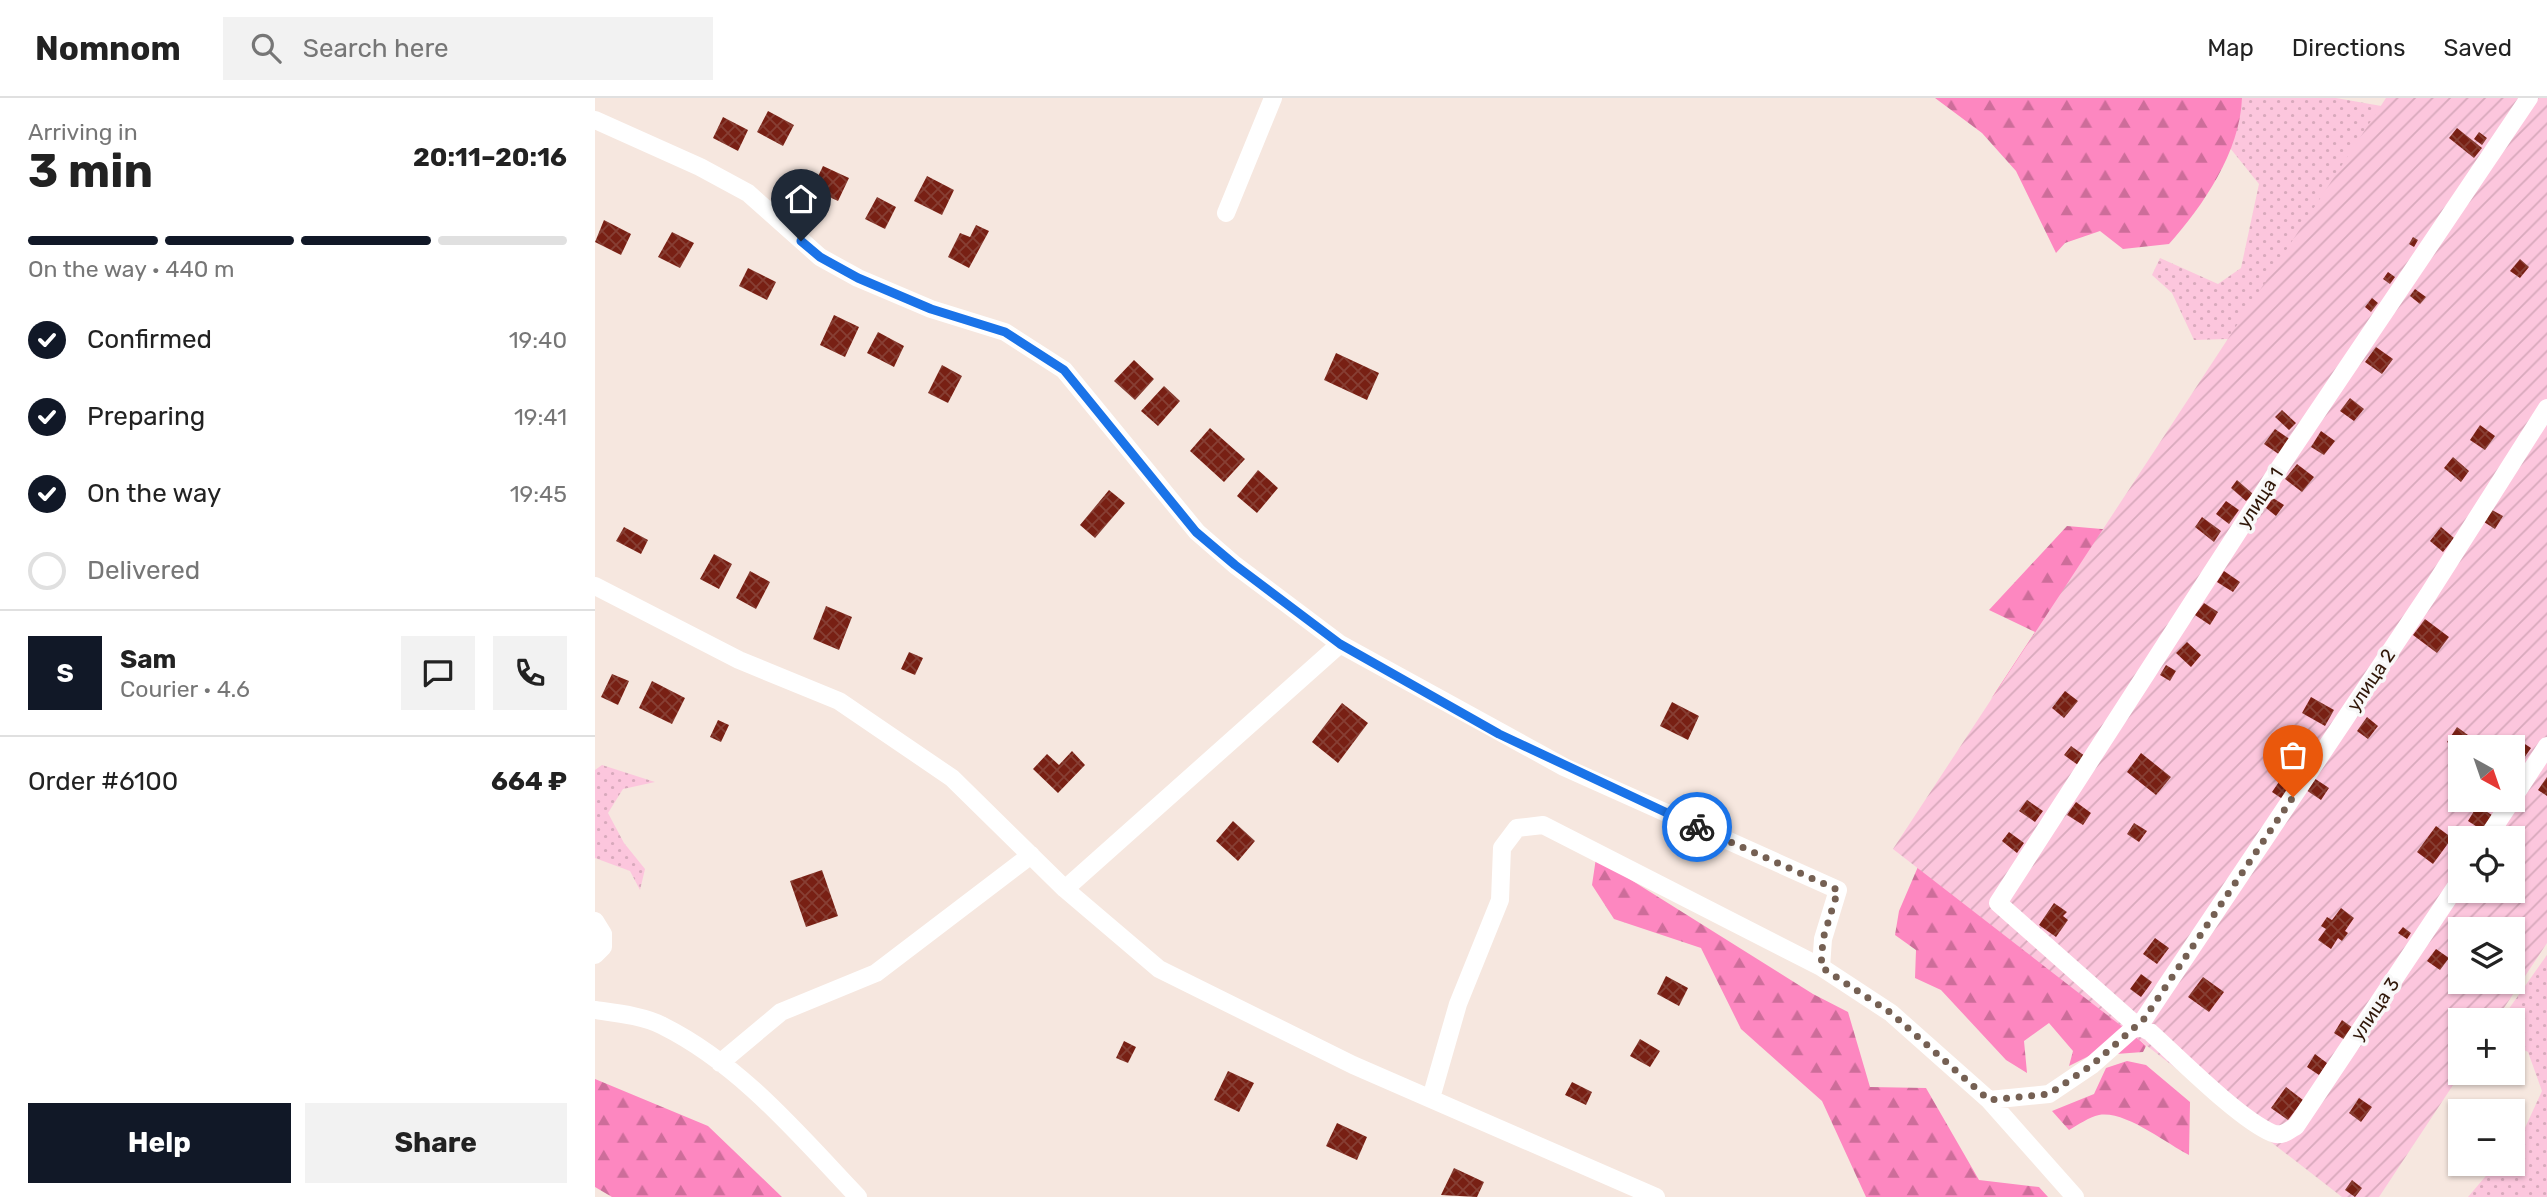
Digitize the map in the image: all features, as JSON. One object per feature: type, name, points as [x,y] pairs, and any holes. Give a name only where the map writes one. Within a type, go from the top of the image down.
[{"type":"street","points":[[1226,213],[1273,98]]},
{"type":"street","name":"улица 1","points":[[2140,1022],[1998,903],[2278,470],[2529,98]]},
{"type":"street","points":[[595,120],[701,167],[748,193],[820,257],[858,278],[931,309],[1005,332],[1064,370],[1196,532],[1235,565],[1340,644],[1565,767],[1838,890],[1823,939],[1821,967]]},
{"type":"street","name":"улица 2","points":[[1989,1100],[2049,1094],[2092,1065],[2140,1022],[2428,595],[2547,408]]},
{"type":"street","points":[[595,586],[739,660],[839,701],[952,778],[1065,888],[1159,970],[1353,1065],[1656,1197]]},
{"type":"street","points":[[1065,888],[1340,644]]},
{"type":"street","points":[[2525,780],[2547,746]]},
{"type":"street","points":[[1430,1098],[1458,1004],[1500,900],[1501,848],[1517,828],[1543,825],[1821,967],[1891,1013],[1989,1100],[2075,1197]]},
{"type":"street","points":[[720,1063],[781,1012],[876,973],[1031,855]]},
{"type":"street","name":"улица 3","points":[[2140,1022],[2249,1118],[2273,1134],[2284,1134],[2296,1126],[2448,898]]},
{"type":"street","points":[[595,921],[603,934],[603,947],[595,955]]},
{"type":"street","points":[[595,1010],[661,1024],[720,1063],[766,1101],[858,1197]]},
{"type":"shaded area","points":[[2242,98],[2336,98],[2387,107],[2254,310],[2228,339],[2194,340],[2172,293],[2152,275],[2160,258],[2218,284],[2241,268],[2259,184],[2230,148]]},
{"type":"shaded area","points":[[2386,98],[2547,98],[2547,943],[2525,976],[2525,917],[2448,917],[2448,994],[2513,994],[2504,1008],[2448,1008],[2448,1085],[2453,1085],[2379,1197],[2342,1197],[1893,849]]},
{"type":"shaded area","points":[[602,765],[655,782],[623,789],[608,813],[624,843],[645,869],[640,890],[630,871],[595,858],[595,770]]},
{"type":"shaded area","points":[[2547,955],[2547,1197],[2468,1197],[2486,1176],[2525,1176],[2525,1128],[2542,1091],[2528,1052],[2525,1050],[2525,1008],[2509,1008],[2519,994],[2525,994],[2525,986]]},
{"type":"green space","points":[[1935,98],[2242,98],[2235,138],[2227,158],[2207,195],[2169,244],[2123,249],[2100,231],[2065,243],[2056,253],[2016,171],[1982,133]]},
{"type":"green space","points":[[2067,526],[2125,531],[1991,699],[2035,632],[1989,610]]},
{"type":"green space","points":[[1596,858],[1813,994],[1848,1012],[1870,1087],[1926,1088],[1979,1180],[2039,1187],[2048,1197],[1866,1197],[1822,1101],[1741,1029],[1701,948],[1614,919],[1592,885]]},
{"type":"green space","points":[[1920,862],[2009,921],[2146,1046],[2143,1052],[2089,1056],[2069,1066],[2073,1051],[2049,1023],[2024,1041],[2027,1073],[2006,1060],[1941,990],[1915,978],[1916,950],[1895,935],[1899,911]]},
{"type":"green space","points":[[2127,1061],[2146,1065],[2190,1102],[2189,1155],[2146,1129],[2121,1118],[2099,1115],[2069,1130],[2052,1111],[2094,1094],[2106,1068]]},
{"type":"green space","points":[[595,1079],[708,1126],[782,1197],[612,1197],[595,1187]]},
{"type":"building","points":[[768,111],[794,125],[783,146],[757,132]]},
{"type":"building","points":[[723,117],[748,130],[738,151],[713,138]]},
{"type":"building","points":[[2457,128],[2482,148],[2474,158],[2449,138]]},
{"type":"building","points":[[2479,132],[2487,138],[2482,145],[2474,139]]},
{"type":"building","points":[[823,166],[849,178],[838,201],[812,189]]},
{"type":"building","points":[[927,176],[954,190],[942,215],[914,201]]},
{"type":"building","points":[[877,197],[896,207],[885,229],[865,219]]},
{"type":"building","points":[[604,220],[631,234],[621,255],[595,242]]},
{"type":"building","points":[[976,225],[989,231],[969,268],[948,257],[960,233],[970,237]]},
{"type":"building","points":[[672,232],[694,243],[680,268],[658,257]]},
{"type":"building","points":[[2413,237],[2418,240],[2414,247],[2409,244]]},
{"type":"building","points":[[2520,259],[2529,267],[2520,278],[2510,271]]},
{"type":"building","points":[[748,268],[776,282],[767,300],[739,286]]},
{"type":"building","points":[[2388,272],[2395,277],[2390,284],[2383,279]]},
{"type":"building","points":[[2415,289],[2426,297],[2420,304],[2410,296]]},
{"type":"building","points":[[2372,298],[2378,303],[2371,312],[2365,307]]},
{"type":"building","points":[[834,315],[859,327],[845,357],[820,345]]},
{"type":"building","points":[[878,332],[904,346],[894,367],[867,353]]},
{"type":"building","points":[[2376,347],[2393,359],[2382,374],[2365,362]]},
{"type":"building","points":[[1336,353],[1379,373],[1367,400],[1324,380]]},
{"type":"building","points":[[1134,360],[1154,379],[1135,400],[1114,381]]},
{"type":"building","points":[[942,365],[962,376],[948,403],[928,393]]},
{"type":"building","points":[[1164,386],[1180,401],[1158,426],[1141,411]]},
{"type":"building","points":[[2350,398],[2364,409],[2354,421],[2340,411]]},
{"type":"building","points":[[2282,410],[2296,423],[2289,430],[2275,417]]},
{"type":"building","points":[[2480,425],[2495,436],[2485,450],[2470,440]]},
{"type":"building","points":[[1210,428],[1245,459],[1224,482],[1190,451]]},
{"type":"building","points":[[2275,429],[2291,440],[2280,455],[2264,444]]},
{"type":"building","points":[[2321,431],[2335,441],[2324,455],[2311,447]]},
{"type":"building","points":[[2453,457],[2469,471],[2461,482],[2444,468]]},
{"type":"building","points":[[2297,464],[2314,477],[2302,492],[2285,479]]},
{"type":"building","points":[[1258,470],[1278,488],[1257,513],[1237,496]]},
{"type":"building","points":[[2237,480],[2253,494],[2246,501],[2231,488]]},
{"type":"building","points":[[1109,490],[1125,503],[1095,538],[1080,525]]},
{"type":"building","points":[[2273,498],[2284,505],[2276,516],[2266,508]]},
{"type":"building","points":[[2226,501],[2239,510],[2229,524],[2216,514]]},
{"type":"building","points":[[2492,510],[2503,516],[2495,529],[2484,522]]},
{"type":"building","points":[[2202,517],[2221,531],[2214,542],[2195,527]]},
{"type":"building","points":[[624,527],[648,540],[641,554],[616,541]]},
{"type":"building","points":[[2441,527],[2454,538],[2443,552],[2430,541]]},
{"type":"building","points":[[714,554],[732,564],[719,589],[700,579]]},
{"type":"building","points":[[750,571],[770,582],[756,609],[736,598]]},
{"type":"building","points":[[2224,571],[2240,582],[2233,592],[2217,582]]},
{"type":"building","points":[[2204,603],[2218,612],[2210,625],[2195,615]]},
{"type":"building","points":[[826,606],[852,617],[839,650],[813,639]]},
{"type":"building","points":[[2425,619],[2449,637],[2437,653],[2413,635]]},
{"type":"building","points":[[2187,642],[2201,655],[2191,667],[2176,653]]},
{"type":"building","points":[[909,652],[923,658],[915,675],[901,669]]},
{"type":"building","points":[[2166,665],[2176,671],[2170,681],[2160,675]]},
{"type":"building","points":[[612,674],[629,681],[618,705],[601,697]]},
{"type":"building","points":[[652,681],[685,698],[672,724],[639,708]]},
{"type":"building","points":[[2065,691],[2078,701],[2064,718],[2052,708]]},
{"type":"building","points":[[2311,697],[2334,710],[2325,726],[2302,713]]},
{"type":"building","points":[[1672,702],[1699,716],[1688,740],[1660,726]]},
{"type":"building","points":[[1342,703],[1368,723],[1338,763],[1312,742]]},
{"type":"building","points":[[2367,717],[2378,726],[2368,739],[2357,731]]},
{"type":"building","points":[[718,720],[729,725],[721,742],[710,737]]},
{"type":"building","points":[[2457,727],[2468,735],[2452,735]]},
{"type":"building","points":[[2304,740],[2314,749],[2307,757],[2297,749]]},
{"type":"building","points":[[2525,744],[2531,748],[2525,757]]},
{"type":"building","points":[[2071,746],[2085,756],[2078,765],[2064,755]]},
{"type":"building","points":[[1072,751],[1085,765],[1058,793],[1033,769],[1047,754],[1059,765]]},
{"type":"building","points":[[2141,753],[2171,777],[2156,795],[2127,772]]},
{"type":"building","points":[[2285,773],[2297,781],[2284,800],[2272,792]]},
{"type":"building","points":[[2547,777],[2547,796],[2538,790]]},
{"type":"building","points":[[2314,778],[2329,788],[2321,800],[2306,790]]},
{"type":"building","points":[[2027,800],[2043,811],[2035,822],[2019,811]]},
{"type":"building","points":[[2076,802],[2091,813],[2083,825],[2067,815]]},
{"type":"building","points":[[2473,812],[2487,812],[2492,815],[2485,826],[2476,826],[2468,821]]},
{"type":"building","points":[[1233,821],[1255,841],[1238,861],[1216,841]]},
{"type":"building","points":[[2134,823],[2147,831],[2139,842],[2127,834]]},
{"type":"building","points":[[2436,826],[2448,835],[2448,843],[2433,864],[2417,852]]},
{"type":"building","points":[[2009,832],[2024,843],[2017,853],[2002,841]]},
{"type":"building","points":[[822,870],[838,916],[806,927],[790,881]]},
{"type":"building","points":[[2054,903],[2067,912],[2063,916],[2068,920],[2056,937],[2039,925]]},
{"type":"building","points":[[2341,908],[2354,918],[2345,931],[2348,933],[2342,941],[2338,938],[2331,949],[2318,940],[2326,929],[2321,926],[2327,917],[2332,920]]},
{"type":"building","points":[[2403,927],[2411,933],[2407,939],[2398,933]]},
{"type":"building","points":[[2155,938],[2169,948],[2157,964],[2143,954]]},
{"type":"building","points":[[2436,949],[2448,957],[2440,970],[2427,961]]},
{"type":"building","points":[[2141,974],[2152,982],[2141,997],[2130,989]]},
{"type":"building","points":[[1666,976],[1688,988],[1679,1006],[1657,994]]},
{"type":"building","points":[[2203,977],[2224,992],[2209,1012],[2188,997]]},
{"type":"building","points":[[2342,1020],[2353,1028],[2345,1040],[2334,1033]]},
{"type":"building","points":[[1640,1039],[1660,1051],[1650,1067],[1630,1056]]},
{"type":"building","points":[[1124,1041],[1136,1047],[1128,1063],[1116,1058]]},
{"type":"building","points":[[2315,1054],[2327,1063],[2319,1075],[2307,1067]]},
{"type":"building","points":[[1228,1071],[1254,1083],[1239,1112],[1214,1100]]},
{"type":"building","points":[[1572,1082],[1592,1092],[1586,1105],[1565,1095]]},
{"type":"building","points":[[2286,1087],[2303,1100],[2288,1120],[2271,1108]]},
{"type":"building","points":[[2359,1098],[2372,1107],[2361,1122],[2349,1113]]},
{"type":"building","points":[[1337,1123],[1367,1137],[1357,1160],[1326,1146]]},
{"type":"building","points":[[1454,1168],[1484,1182],[1477,1197],[1441,1195]]},
{"type":"building","points":[[2352,1180],[2362,1188],[2355,1197],[2345,1190]]},
{"type":"way so far","points":[[1697,827],[1838,890],[1823,939],[1821,967],[1891,1013],[1989,1100],[2049,1094],[2092,1065],[2144,1019],[2293,797]]},
{"type":"route","points":[[801,241],[820,257],[858,278],[931,309],[1005,332],[1064,370],[1196,532],[1235,565],[1340,644],[1499,734],[1697,827]]}]
